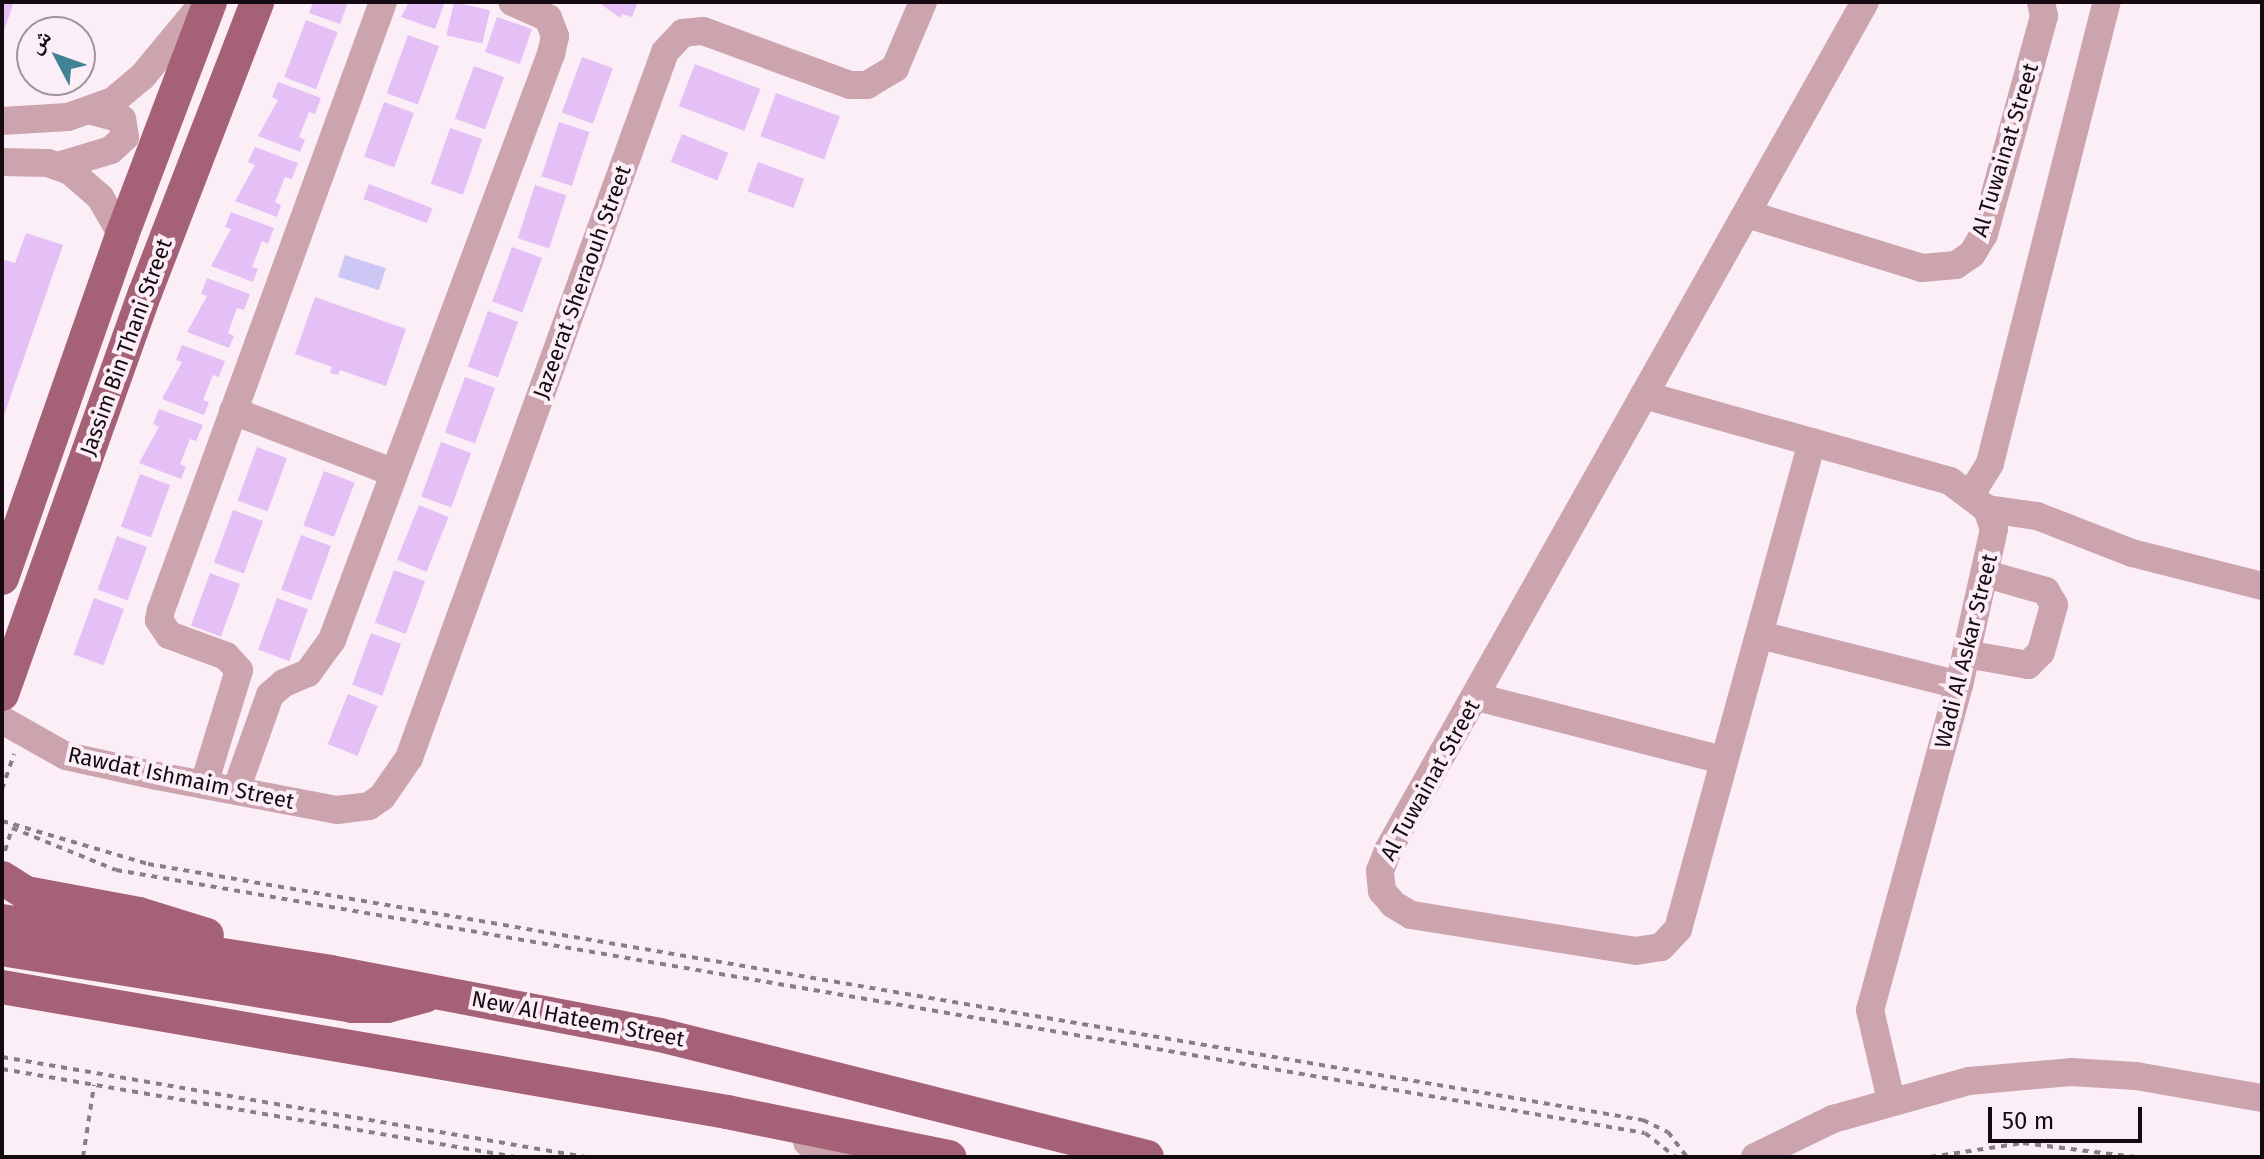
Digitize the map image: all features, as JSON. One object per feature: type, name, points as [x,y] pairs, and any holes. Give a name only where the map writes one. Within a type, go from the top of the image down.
[{"type":"main road","name":"Jassim Bin Thani Street","points":[[2,578],[51,447],[122,235],[210,2]]},
{"type":"main road","name":"Jassim Bin Thani Street","points":[[2,694],[145,293],[257,2]]},
{"type":"main road","points":[[2,514],[51,447]]},
{"type":"main road","points":[[2,878],[26,893],[139,914],[330,972]]},
{"type":"main road","name":"New Al Hateem Street","points":[[2,921],[330,972],[725,1048],[1147,1157]]},
{"type":"main road","points":[[2,949],[352,1006],[387,1006],[437,992]]},
{"type":"main road","points":[[2,987],[213,1027],[727,1112],[949,1157]]},
{"type":"main road","points":[[2,1001],[160,1026],[213,1027]]},
{"type":"street","points":[[92,111],[142,77],[204,2]]},
{"type":"street","points":[[204,784],[239,670],[226,656],[169,635],[159,620],[383,2]]},
{"type":"street","points":[[236,790],[270,695],[284,683],[308,673],[332,640],[392,472],[551,54],[555,36],[548,18],[512,2]]},
{"type":"street","name":"Jazeerat Sheraouh Street","points":[[369,806],[393,786],[409,758],[665,52],[683,33],[703,31],[850,85],[867,85],[895,68],[923,2]]},
{"type":"street","name":"Al Tuwainat Street","points":[[1812,442],[1678,929],[1661,947],[1636,951],[1411,915],[1382,891],[1380,871],[1865,2]]},
{"type":"street","name":"Al Tuwainat Street","points":[[1747,214],[1922,268],[1956,265],[1972,254],[1984,234],[2044,16],[2041,2]]},
{"type":"street","points":[[1979,501],[2107,2]]},
{"type":"street","points":[[2,121],[92,111],[122,119],[125,137],[111,150],[58,166],[9,167]]},
{"type":"street","points":[[58,166],[92,187],[122,235]]},
{"type":"street","points":[[1644,395],[1950,481],[1979,501],[2037,516],[2132,553],[2262,586]]},
{"type":"street","points":[[233,411],[392,472]]},
{"type":"street","name":"Wadi Al Askar Street","points":[[1891,1100],[1870,1010],[1959,685],[1986,574],[1994,529],[1979,501]]},
{"type":"street","points":[[1966,654],[2028,665],[2041,652],[2054,605],[2046,591],[1986,574]]},
{"type":"street","points":[[1760,635],[1959,685]]},
{"type":"street","points":[[1477,697],[1723,760]]},
{"type":"street","name":"Rawdat Ishmaim Street","points":[[12,726],[41,746],[66,756],[337,810],[369,806]]},
{"type":"street","points":[[1755,1157],[1891,1100],[1969,1081],[2071,1072],[2136,1076],[2262,1098]]},
{"type":"street","points":[[727,1112],[857,1157]]},
{"type":"path","points":[[2,789],[12,726]]},
{"type":"path","points":[[2,821],[12,828],[116,870],[1645,1133],[1676,1157]]},
{"type":"path","points":[[12,828],[29,825],[148,864],[1643,1120],[1668,1132],[1687,1157]]},
{"type":"path","points":[[3,860],[12,828]]},
{"type":"path","points":[[2,1057],[586,1157]]},
{"type":"path","points":[[2,1069],[516,1157]]},
{"type":"path","points":[[83,1157],[94,1085]]},
{"type":"path","points":[[1930,1157],[2023,1143],[2135,1157]]},
{"type":"path","points":[[1988,1157],[2061,1157]]},
{"type":"shaded area","points":[[345,255],[386,268],[379,290],[338,277]]},
{"type":"building","points":[[2,2],[14,2],[2,36]]},
{"type":"building","points":[[313,2],[348,2],[340,24],[309,13]]},
{"type":"building","points":[[409,2],[445,2],[435,29],[401,17]]},
{"type":"building","points":[[454,2],[490,10],[482,43],[446,35]]},
{"type":"building","points":[[598,2],[638,2],[632,17],[622,14],[620,18]]},
{"type":"building","points":[[497,17],[532,29],[520,64],[485,52]]},
{"type":"building","points":[[306,20],[338,32],[316,89],[284,77]]},
{"type":"building","points":[[408,35],[439,46],[418,105],[387,93]]},
{"type":"building","points":[[582,57],[613,68],[593,124],[562,112]]},
{"type":"building","points":[[695,64],[760,89],[744,131],[679,106]]},
{"type":"building","points":[[474,66],[504,77],[485,130],[455,119]]},
{"type":"building","points":[[278,82],[321,98],[315,114],[309,112],[299,137],[305,140],[300,152],[258,136],[278,100],[272,97]]},
{"type":"building","points":[[776,93],[840,116],[824,159],[760,136]]},
{"type":"building","points":[[384,102],[414,113],[394,167],[364,157]]},
{"type":"building","points":[[559,122],[589,132],[572,186],[541,176]]},
{"type":"building","points":[[450,128],[482,139],[463,195],[431,184]]},
{"type":"building","points":[[682,134],[728,153],[717,181],[671,162]]},
{"type":"building","points":[[255,147],[298,163],[292,179],[285,177],[275,202],[281,205],[277,217],[235,201],[255,165],[248,162]]},
{"type":"building","points":[[758,162],[804,179],[793,208],[747,191]]},
{"type":"building","points":[[369,184],[432,208],[427,223],[363,199]]},
{"type":"building","points":[[535,185],[566,195],[549,248],[518,238]]},
{"type":"building","points":[[231,212],[274,228],[268,244],[262,241],[252,267],[258,269],[253,282],[211,266],[231,229],[225,227]]},
{"type":"building","points":[[26,233],[63,245],[2,421],[2,259],[15,263]]},
{"type":"building","points":[[512,247],[542,258],[522,312],[492,302]]},
{"type":"building","points":[[207,278],[250,294],[244,310],[237,308],[228,333],[234,336],[229,348],[187,332],[207,296],[201,294]]},
{"type":"building","points":[[315,297],[406,329],[386,386],[340,370],[338,375],[330,373],[332,367],[295,354]]},
{"type":"building","points":[[488,311],[518,322],[498,377],[468,366]]},
{"type":"building","points":[[182,345],[225,361],[219,377],[213,375],[203,400],[209,402],[204,415],[162,399],[182,362],[176,360]]},
{"type":"building","points":[[465,377],[495,388],[475,443],[445,432]]},
{"type":"building","points":[[159,409],[203,425],[196,441],[190,439],[180,464],[186,467],[181,479],[139,463],[159,427],[153,424]]},
{"type":"building","points":[[441,442],[471,453],[451,507],[421,497]]},
{"type":"building","points":[[257,447],[287,458],[268,512],[238,501]]},
{"type":"building","points":[[324,471],[355,483],[334,537],[303,525]]},
{"type":"building","points":[[140,474],[170,485],[151,538],[121,527]]},
{"type":"building","points":[[419,505],[449,517],[427,572],[397,560]]},
{"type":"building","points":[[233,510],[263,521],[244,574],[214,563]]},
{"type":"building","points":[[301,535],[331,546],[311,600],[281,590]]},
{"type":"building","points":[[117,536],[147,547],[128,601],[98,590]]},
{"type":"building","points":[[394,570],[425,581],[406,634],[375,623]]},
{"type":"building","points":[[210,573],[240,584],[221,637],[191,626]]},
{"type":"building","points":[[94,598],[124,609],[104,665],[73,654]]},
{"type":"building","points":[[277,598],[308,609],[289,661],[258,650]]},
{"type":"building","points":[[371,633],[401,644],[382,696],[352,685]]},
{"type":"building","points":[[348,694],[378,706],[357,756],[328,744]]}]
